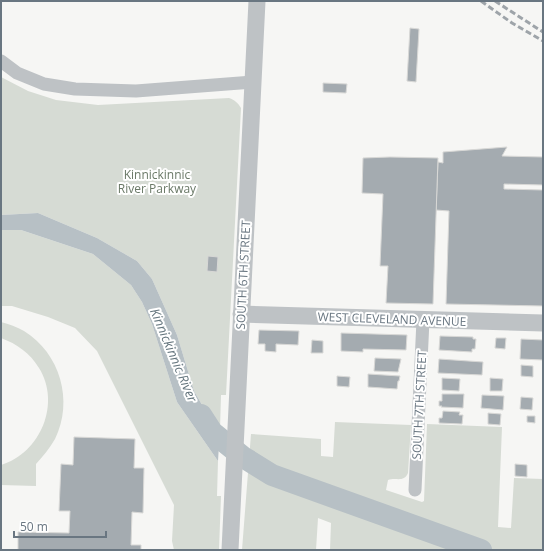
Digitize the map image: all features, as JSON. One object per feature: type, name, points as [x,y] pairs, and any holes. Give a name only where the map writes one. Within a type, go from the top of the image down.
[{"type":"street","name":"SOUTH 6TH STREET","points":[[230,550],[258,1]]},
{"type":"street","points":[[1,61],[17,73],[44,84],[75,89],[136,91],[253,82]]},
{"type":"street","name":"WEST CLEVELAND AVENUE","points":[[241,314],[543,324]]},
{"type":"street","name":"SOUTH 7TH STREET","points":[[415,490],[423,320]]},
{"type":"green space","name":"Kinnickinnic River Parkway","points":[[1,77],[28,91],[56,100],[98,105],[229,98],[236,102],[241,108],[226,395],[221,395],[220,429],[209,417],[194,391],[177,335],[152,279],[137,261],[97,238],[38,213],[1,215]]},
{"type":"green space","points":[[1,230],[21,230],[93,254],[131,285],[142,302],[152,324],[177,402],[218,461],[217,496],[221,496],[219,550],[174,550],[172,541],[174,505],[97,351],[75,328],[48,317],[12,306],[1,306]]},
{"type":"green space","points":[[1,322],[24,331],[36,340],[47,352],[55,365],[60,379],[63,394],[61,424],[55,439],[36,464],[36,486],[1,485],[1,465],[15,459],[27,450],[36,438],[43,425],[47,411],[48,396],[45,382],[39,368],[32,358],[23,350],[1,338]]},
{"type":"green space","points":[[335,422],[411,425],[408,473],[402,479],[388,480],[386,490],[422,502],[424,501],[427,424],[502,427],[498,527],[511,528],[514,478],[543,479],[543,550],[330,550],[331,523],[318,518],[316,550],[242,550],[251,434],[321,439],[321,456],[333,457]]},
{"type":"water","name":"Kinnickinnic River","points":[[38,213],[97,238],[137,261],[152,279],[177,335],[194,391],[209,417],[220,429],[218,461],[177,402],[152,324],[142,302],[131,285],[93,254],[21,230],[1,230],[1,215]]},
{"type":"building","points":[[410,28],[419,29],[416,82],[407,81]]},
{"type":"building","points":[[323,83],[347,84],[346,93],[323,92]]},
{"type":"building","points":[[507,147],[502,156],[543,157],[543,185],[504,184],[504,189],[543,190],[543,306],[446,304],[449,211],[436,210],[438,162],[443,163],[443,152]]},
{"type":"building","points":[[363,158],[438,158],[433,304],[386,303],[388,266],[380,266],[383,194],[362,193]]},
{"type":"building","points":[[208,256],[218,257],[217,272],[207,271]]},
{"type":"building","points":[[259,330],[299,331],[298,345],[276,344],[276,352],[265,351],[265,344],[258,344]]},
{"type":"building","points":[[341,333],[407,335],[406,350],[363,349],[363,352],[341,351]]},
{"type":"building","points":[[440,336],[473,337],[473,339],[476,339],[475,349],[472,349],[472,352],[439,350]]},
{"type":"building","points":[[496,338],[506,338],[505,349],[495,348]]},
{"type":"building","points":[[521,339],[543,340],[543,360],[520,359]]},
{"type":"building","points":[[312,340],[323,341],[323,353],[311,353]]},
{"type":"building","points":[[375,358],[401,359],[398,372],[374,371]]},
{"type":"building","points":[[439,359],[483,362],[482,375],[438,373]]},
{"type":"building","points":[[521,365],[533,366],[533,377],[521,376]]},
{"type":"building","points":[[368,374],[400,376],[397,389],[368,387]]},
{"type":"building","points":[[337,376],[350,377],[349,387],[337,386]]},
{"type":"building","points":[[442,378],[460,379],[459,391],[442,390]]},
{"type":"building","points":[[490,378],[503,379],[502,391],[490,391]]},
{"type":"building","points":[[442,394],[464,394],[463,408],[439,406],[439,401],[442,401]]},
{"type":"building","points":[[482,395],[504,396],[503,410],[481,408]]},
{"type":"building","points":[[521,397],[533,398],[532,410],[520,409]]},
{"type":"building","points":[[443,411],[460,412],[459,415],[463,415],[462,424],[439,423],[439,418],[442,418]]},
{"type":"building","points":[[488,413],[501,414],[500,425],[488,424]]},
{"type":"building","points":[[527,416],[535,416],[535,423],[527,422]]},
{"type":"building","points":[[74,437],[135,439],[134,468],[144,468],[143,513],[132,512],[131,545],[141,545],[141,550],[18,550],[18,532],[69,533],[70,511],[59,511],[61,464],[73,465]]},
{"type":"building","points":[[515,464],[527,465],[527,477],[515,476]]},
{"type":"waterway","name":"Kinnickinnic River","points":[[201,415],[212,432],[243,457],[272,475],[481,550]]},
{"type":"railway","points":[[481,1],[512,23],[543,41]]},
{"type":"railway","points":[[495,1],[543,32]]}]
